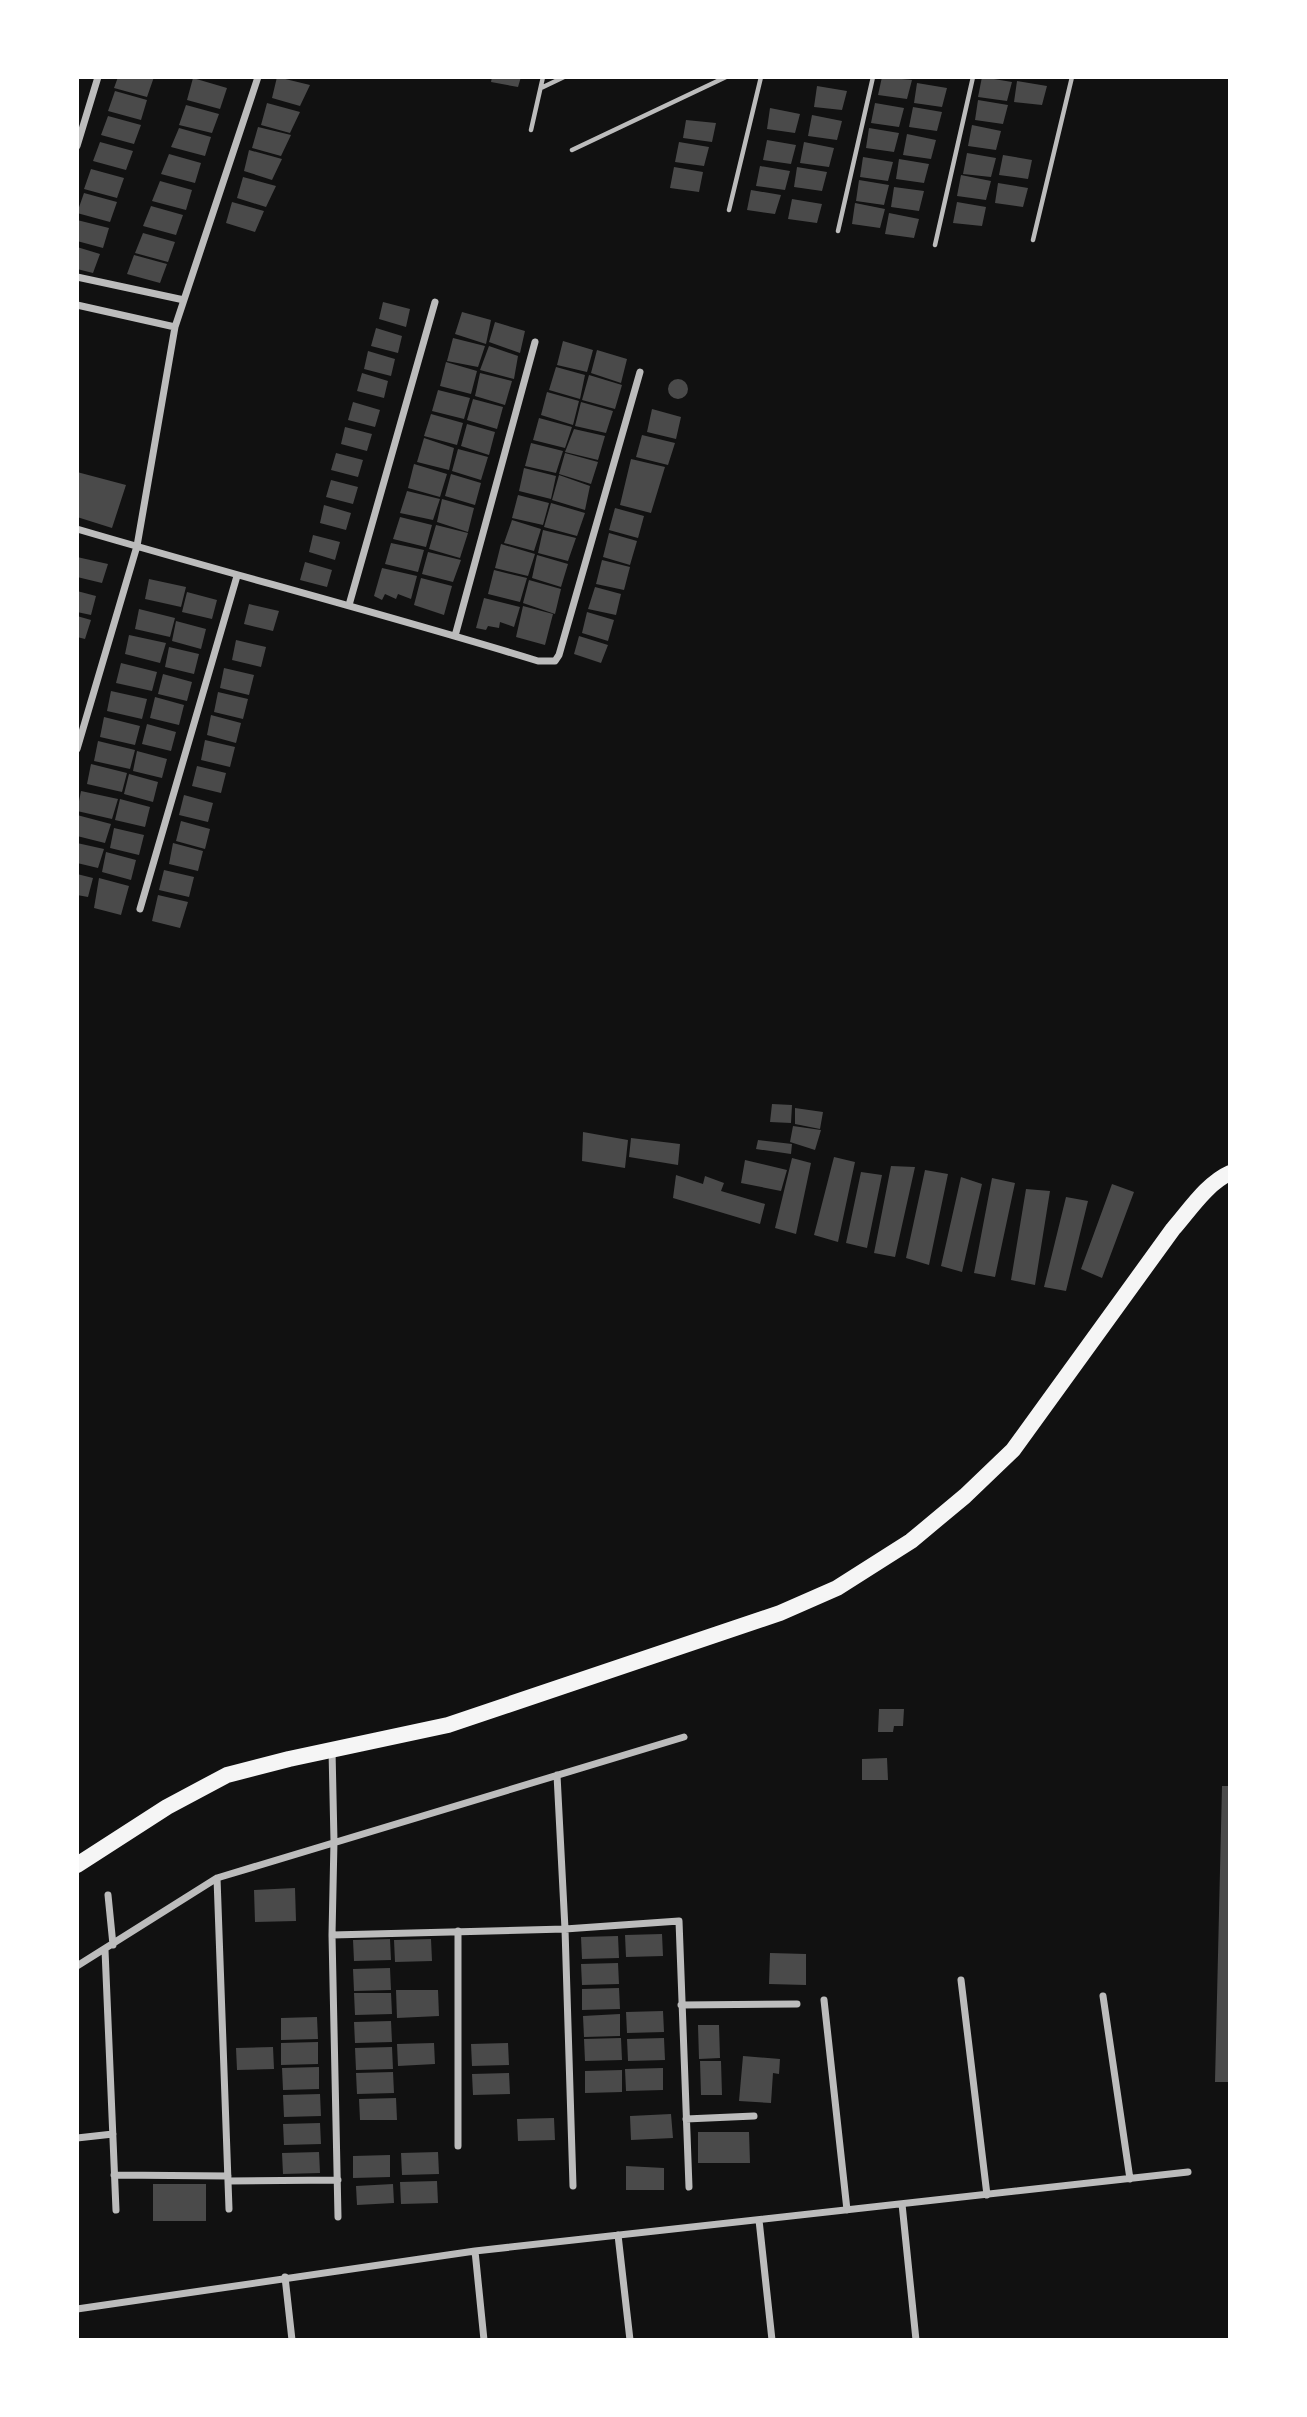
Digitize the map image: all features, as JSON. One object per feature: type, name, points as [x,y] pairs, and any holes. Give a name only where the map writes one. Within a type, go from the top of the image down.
[{"type":"highway","points":[[77,1865],[167,1807],[227,1775],[448,1725],[780,1613],[837,1588],[911,1541],[965,1496],[1013,1450],[1173,1229],[1197,1201],[1230,1173]]},
{"type":"street","points":[[77,146],[98,77]]},
{"type":"street","points":[[77,749],[137,546],[175,327],[258,77]]},
{"type":"street","points":[[77,277],[184,300]]},
{"type":"street","points":[[349,605],[435,302]]},
{"type":"street","points":[[77,305],[175,327]]},
{"type":"street","points":[[455,636],[535,342]]},
{"type":"street","points":[[77,529],[546,663],[555,661],[559,655],[640,372]]},
{"type":"street","points":[[140,909],[237,576]]},
{"type":"street","points":[[77,1966],[217,1878],[684,1737]]},
{"type":"street","points":[[332,1750],[332,1935],[338,2217]]},
{"type":"street","points":[[557,1775],[573,2186]]},
{"type":"street","points":[[217,1878],[229,2210]]},
{"type":"street","points":[[108,1895],[116,2210]]},
{"type":"street","points":[[332,1935],[565,1929],[679,1921],[689,2187]]},
{"type":"street","points":[[458,1931],[458,2146]]},
{"type":"street","points":[[961,1980],[987,2195]]},
{"type":"street","points":[[1103,1996],[1130,2179]]},
{"type":"street","points":[[824,2000],[847,2210]]},
{"type":"street","points":[[681,2005],[797,2004]]},
{"type":"street","points":[[686,2119],[754,2116]]},
{"type":"street","points":[[77,2138],[113,2134]]},
{"type":"street","points":[[77,2309],[475,2251],[1188,2172]]},
{"type":"street","points":[[114,2175],[338,2180]]},
{"type":"street","points":[[902,2204],[916,2340]]},
{"type":"street","points":[[759,2220],[772,2340]]},
{"type":"street","points":[[618,2235],[630,2340]]},
{"type":"street","points":[[475,2251],[484,2340]]},
{"type":"street","points":[[285,2277],[292,2340]]},
{"type":"lane","points":[[531,130],[543,77]]},
{"type":"lane","points":[[540,89],[564,77]]},
{"type":"lane","points":[[572,150],[726,77]]},
{"type":"lane","points":[[729,210],[761,77]]},
{"type":"lane","points":[[838,231],[873,77]]},
{"type":"lane","points":[[935,245],[973,77]]},
{"type":"lane","points":[[1033,240],[1072,77]]},
{"type":"building","points":[[118,77],[154,77],[147,97],[114,88]]},
{"type":"building","points":[[277,77],[310,85],[300,106],[272,98]]},
{"type":"building","points":[[492,77],[521,77],[518,87],[491,82]]},
{"type":"building","points":[[882,77],[912,80],[907,99],[878,95]]},
{"type":"building","points":[[982,77],[1012,82],[1007,101],[978,97]]},
{"type":"building","points":[[193,78],[227,88],[220,109],[187,100]]},
{"type":"building","points":[[1017,81],[1047,86],[1042,105],[1014,102]]},
{"type":"building","points":[[917,83],[947,88],[942,107],[914,103]]},
{"type":"building","points":[[817,86],[847,91],[842,110],[814,107]]},
{"type":"building","points":[[115,91],[147,100],[141,120],[108,111]]},
{"type":"building","points":[[978,100],[1008,105],[1003,124],[975,120]]},
{"type":"building","points":[[267,103],[300,112],[290,133],[261,125]]},
{"type":"building","points":[[875,103],[904,108],[899,127],[871,123]]},
{"type":"building","points":[[186,105],[219,114],[212,133],[179,125]]},
{"type":"building","points":[[913,107],[942,112],[937,131],[909,127]]},
{"type":"building","points":[[770,108],[800,114],[795,133],[767,129]]},
{"type":"building","points":[[812,115],[842,121],[837,140],[808,136]]},
{"type":"building","points":[[108,116],[141,125],[134,144],[101,135]]},
{"type":"building","points":[[686,120],[716,123],[712,142],[683,138]]},
{"type":"building","points":[[972,125],[1001,131],[996,150],[968,146]]},
{"type":"building","points":[[258,127],[291,135],[281,156],[252,148]]},
{"type":"building","points":[[179,128],[211,137],[205,156],[171,147]]},
{"type":"building","points":[[869,128],[899,133],[894,152],[866,148]]},
{"type":"building","points":[[907,134],[936,140],[931,159],[903,155]]},
{"type":"building","points":[[767,140],[796,145],[791,164],[763,160]]},
{"type":"building","points":[[100,142],[133,151],[126,170],[93,161]]},
{"type":"building","points":[[679,142],[709,147],[704,166],[675,162]]},
{"type":"building","points":[[804,142],[834,148],[829,167],[800,163]]},
{"type":"building","points":[[249,150],[282,159],[272,180],[244,171]]},
{"type":"building","points":[[967,153],[996,158],[991,177],[963,174]]},
{"type":"building","points":[[169,154],[201,163],[195,183],[161,174]]},
{"type":"building","points":[[1003,155],[1032,160],[1028,179],[999,175]]},
{"type":"building","points":[[863,157],[893,162],[888,181],[860,177]]},
{"type":"building","points":[[899,159],[929,164],[924,183],[896,179]]},
{"type":"building","points":[[760,166],[790,171],[785,190],[756,186]]},
{"type":"building","points":[[674,167],[703,172],[699,192],[670,188]]},
{"type":"building","points":[[797,167],[827,172],[822,191],[794,187]]},
{"type":"building","points":[[91,169],[124,178],[117,198],[84,189]]},
{"type":"building","points":[[961,175],[991,181],[986,200],[957,196]]},
{"type":"building","points":[[243,177],[276,186],[266,207],[237,198]]},
{"type":"building","points":[[859,180],[889,185],[884,205],[856,201]]},
{"type":"building","points":[[160,181],[192,190],[186,210],[152,201]]},
{"type":"building","points":[[998,183],[1028,188],[1023,207],[995,203]]},
{"type":"building","points":[[894,187],[924,191],[919,211],[891,207]]},
{"type":"building","points":[[751,190],[781,195],[775,214],[747,210]]},
{"type":"building","points":[[84,193],[117,202],[110,222],[77,213]]},
{"type":"building","points":[[792,199],[822,204],[817,223],[788,219]]},
{"type":"building","points":[[232,202],[264,211],[255,232],[226,223]]},
{"type":"building","points":[[957,202],[986,207],[982,226],[953,223]]},
{"type":"building","points":[[855,203],[885,209],[880,228],[852,224]]},
{"type":"building","points":[[151,206],[183,215],[176,235],[143,226]]},
{"type":"building","points":[[889,213],[919,219],[914,238],[885,234]]},
{"type":"building","points":[[77,220],[109,228],[103,248],[77,241]]},
{"type":"building","points":[[143,233],[175,242],[168,262],[135,253]]},
{"type":"building","points":[[77,247],[100,254],[93,273],[77,269]]},
{"type":"building","points":[[134,255],[167,264],[160,283],[127,274]]},
{"type":"building","points":[[383,302],[410,309],[406,327],[379,319]]},
{"type":"building","points":[[462,312],[491,320],[486,344],[455,334]]},
{"type":"building","points":[[495,322],[525,331],[520,353],[489,342]]},
{"type":"building","points":[[376,328],[402,336],[398,353],[371,346]]},
{"type":"building","points":[[453,338],[485,346],[478,367],[447,361]]},
{"type":"building","points":[[563,341],[593,350],[587,372],[557,365]]},
{"type":"building","points":[[489,346],[518,356],[514,379],[480,370]]},
{"type":"building","points":[[597,350],[627,359],[621,383],[591,373]]},
{"type":"building","points":[[368,351],[395,359],[391,376],[364,369]]},
{"type":"building","points":[[446,362],[477,371],[471,394],[440,386]]},
{"type":"building","points":[[556,367],[585,375],[580,399],[549,390]]},
{"type":"building","points":[[362,373],[388,381],[384,398],[357,391]]},
{"type":"building","points":[[480,373],[512,381],[505,405],[475,396]]},
{"type":"building","points":[[589,375],[622,385],[615,409],[582,400]]},
{"type":"building","points":[[674,379],[682,379],[688,389],[682,399],[674,399],[668,393],[668,385]]},
{"type":"building","points":[[438,390],[470,398],[464,419],[432,411]]},
{"type":"building","points":[[547,392],[579,401],[573,425],[541,415]]},
{"type":"building","points":[[473,399],[503,407],[497,429],[467,420]]},
{"type":"building","points":[[353,402],[380,410],[375,427],[348,420]]},
{"type":"building","points":[[581,402],[613,411],[606,433],[575,426]]},
{"type":"building","points":[[652,409],[681,417],[676,439],[647,432]]},
{"type":"building","points":[[431,414],[463,423],[457,445],[424,436]]},
{"type":"building","points":[[539,418],[572,427],[565,448],[533,440]]},
{"type":"building","points":[[467,424],[495,432],[489,455],[461,446]]},
{"type":"building","points":[[345,427],[372,434],[367,451],[341,444]]},
{"type":"building","points":[[574,429],[605,436],[598,460],[565,452]]},
{"type":"building","points":[[642,435],[675,443],[668,465],[636,457]]},
{"type":"building","points":[[424,438],[454,448],[449,470],[417,462]]},
{"type":"building","points":[[531,443],[563,451],[556,473],[525,466]]},
{"type":"building","points":[[458,449],[488,457],[481,480],[452,471]]},
{"type":"building","points":[[336,453],[363,460],[358,477],[331,470]]},
{"type":"building","points":[[565,453],[598,462],[591,484],[559,474]]},
{"type":"building","points":[[631,459],[665,467],[651,513],[620,505]]},
{"type":"building","points":[[414,464],[447,474],[440,497],[408,488]]},
{"type":"building","points":[[524,468],[556,476],[551,499],[519,491]]},
{"type":"building","points":[[77,472],[126,485],[112,528],[77,517]]},
{"type":"building","points":[[451,474],[481,483],[475,505],[445,496]]},
{"type":"building","points":[[559,475],[590,486],[585,510],[552,500]]},
{"type":"building","points":[[331,480],[358,487],[353,504],[326,497]]},
{"type":"building","points":[[407,491],[440,499],[433,520],[400,513]]},
{"type":"building","points":[[518,495],[549,503],[543,525],[512,518]]},
{"type":"building","points":[[442,499],[474,508],[468,532],[437,522]]},
{"type":"building","points":[[551,503],[585,513],[577,536],[544,527]]},
{"type":"building","points":[[324,505],[351,513],[346,530],[320,523]]},
{"type":"building","points":[[615,508],[644,516],[638,538],[609,530]]},
{"type":"building","points":[[400,517],[432,525],[426,547],[393,539]]},
{"type":"building","points":[[512,520],[541,529],[534,551],[504,543]]},
{"type":"building","points":[[436,525],[468,533],[460,558],[429,549]]},
{"type":"building","points":[[543,530],[576,538],[568,561],[538,553]]},
{"type":"building","points":[[609,533],[637,541],[630,565],[603,557]]},
{"type":"building","points":[[313,535],[340,542],[335,560],[309,552]]},
{"type":"building","points":[[391,543],[424,550],[418,572],[385,564]]},
{"type":"building","points":[[501,544],[535,554],[528,576],[495,568]]},
{"type":"building","points":[[428,552],[461,560],[453,582],[422,574]]},
{"type":"building","points":[[537,555],[568,564],[561,587],[532,578]]},
{"type":"building","points":[[77,557],[108,564],[102,583],[77,577]]},
{"type":"building","points":[[602,560],[630,567],[624,590],[596,584]]},
{"type":"building","points":[[305,562],[332,570],[327,587],[300,580]]},
{"type":"building","points":[[382,568],[417,576],[411,599],[398,594],[396,599],[385,594],[382,600],[374,596]]},
{"type":"building","points":[[494,570],[527,578],[520,602],[488,594]]},
{"type":"building","points":[[421,578],[452,586],[444,615],[414,605]]},
{"type":"building","points":[[149,579],[186,587],[181,607],[145,599]]},
{"type":"building","points":[[529,580],[561,589],[555,614],[523,603]]},
{"type":"building","points":[[595,587],[621,594],[616,615],[588,609]]},
{"type":"building","points":[[77,591],[96,596],[91,615],[77,612]]},
{"type":"building","points":[[187,592],[217,600],[212,619],[182,612]]},
{"type":"building","points":[[484,598],[520,607],[514,627],[500,622],[499,628],[476,628]]},
{"type":"building","points":[[249,604],[279,611],[273,631],[244,624]]},
{"type":"building","points":[[523,606],[553,614],[545,645],[516,637]]},
{"type":"building","points":[[139,609],[175,618],[170,637],[135,629]]},
{"type":"building","points":[[587,612],[614,620],[608,641],[582,633]]},
{"type":"building","points":[[77,616],[91,620],[85,639],[77,637]]},
{"type":"building","points":[[176,621],[206,629],[201,649],[172,641]]},
{"type":"building","points":[[129,635],[166,643],[160,663],[125,654]]},
{"type":"building","points":[[579,636],[608,645],[601,663],[574,654]]},
{"type":"building","points":[[236,640],[266,647],[261,667],[232,660]]},
{"type":"building","points":[[169,647],[199,654],[194,674],[165,667]]},
{"type":"building","points":[[121,663],[157,672],[152,691],[116,683]]},
{"type":"building","points":[[224,668],[254,675],[249,695],[220,688]]},
{"type":"building","points":[[163,674],[192,682],[187,701],[158,694]]},
{"type":"building","points":[[111,691],[147,699],[142,719],[107,711]]},
{"type":"building","points":[[218,692],[248,699],[243,719],[214,712]]},
{"type":"building","points":[[155,697],[184,705],[179,725],[150,718]]},
{"type":"building","points":[[211,715],[241,723],[236,743],[207,735]]},
{"type":"building","points":[[104,717],[140,726],[135,745],[100,737]]},
{"type":"building","points":[[147,724],[176,732],[171,751],[142,744]]},
{"type":"building","points":[[205,740],[235,747],[230,767],[201,760]]},
{"type":"building","points":[[98,741],[135,750],[130,769],[94,761]]},
{"type":"building","points":[[137,751],[167,759],[162,778],[133,771]]},
{"type":"building","points":[[91,764],[127,773],[122,792],[87,784]]},
{"type":"building","points":[[197,766],[226,773],[221,793],[192,786]]},
{"type":"building","points":[[129,774],[158,782],[153,802],[124,794]]},
{"type":"building","points":[[81,791],[118,799],[112,819],[77,811]]},
{"type":"building","points":[[184,795],[213,803],[208,822],[179,815]]},
{"type":"building","points":[[120,799],[150,807],[145,827],[115,820]]},
{"type":"building","points":[[77,815],[111,824],[105,843],[77,836]]},
{"type":"building","points":[[181,821],[210,829],[205,849],[176,841]]},
{"type":"building","points":[[114,828],[144,835],[139,855],[110,848]]},
{"type":"building","points":[[77,843],[104,849],[98,868],[77,863]]},
{"type":"building","points":[[173,843],[203,851],[198,871],[169,864]]},
{"type":"building","points":[[106,852],[136,860],[131,880],[102,872]]},
{"type":"building","points":[[164,870],[194,877],[189,897],[159,890]]},
{"type":"building","points":[[77,874],[93,878],[88,897],[77,895]]},
{"type":"building","points":[[99,878],[129,886],[121,915],[94,908]]},
{"type":"building","points":[[158,895],[188,902],[180,928],[152,921]]},
{"type":"building","points":[[772,1104],[792,1105],[791,1123],[770,1122]]},
{"type":"building","points":[[795,1108],[823,1112],[820,1129],[795,1124]]},
{"type":"building","points":[[793,1126],[821,1130],[815,1150],[790,1142]]},
{"type":"building","points":[[583,1132],[628,1140],[625,1168],[582,1161]]},
{"type":"building","points":[[631,1138],[680,1144],[678,1165],[629,1157]]},
{"type":"building","points":[[758,1140],[792,1144],[791,1154],[756,1149]]},
{"type":"building","points":[[834,1157],[855,1162],[838,1242],[814,1235]]},
{"type":"building","points":[[792,1158],[811,1163],[796,1234],[775,1228]]},
{"type":"building","points":[[745,1160],[787,1170],[781,1191],[741,1183]]},
{"type":"building","points":[[891,1166],[915,1167],[895,1257],[874,1253]]},
{"type":"building","points":[[925,1170],[948,1174],[929,1265],[906,1258]]},
{"type":"building","points":[[861,1172],[882,1175],[867,1248],[846,1243]]},
{"type":"building","points":[[676,1175],[703,1184],[705,1176],[724,1183],[721,1191],[765,1204],[760,1224],[673,1198]]},
{"type":"building","points":[[961,1177],[982,1184],[962,1272],[941,1266]]},
{"type":"building","points":[[992,1178],[1015,1183],[995,1277],[974,1273]]},
{"type":"building","points":[[1112,1184],[1134,1192],[1102,1278],[1081,1269]]},
{"type":"building","points":[[1026,1189],[1050,1191],[1035,1285],[1011,1280]]},
{"type":"building","points":[[1066,1197],[1088,1201],[1066,1291],[1044,1287]]},
{"type":"building","points":[[879,1709],[904,1709],[903,1726],[894,1726],[893,1732],[878,1732]]},
{"type":"building","points":[[887,1758],[888,1780],[862,1780],[862,1759]]},
{"type":"building","points":[[1222,1786],[1230,1786],[1230,2082],[1215,2082]]},
{"type":"building","points":[[295,1888],[296,1921],[255,1922],[254,1890]]},
{"type":"building","points":[[662,1934],[663,1956],[626,1957],[625,1935]]},
{"type":"building","points":[[618,1936],[619,1958],[582,1959],[581,1937]]},
{"type":"building","points":[[390,1939],[391,1960],[354,1961],[353,1940]]},
{"type":"building","points":[[431,1939],[432,1961],[395,1962],[394,1940]]},
{"type":"building","points":[[770,1953],[806,1954],[806,1985],[769,1984]]},
{"type":"building","points":[[618,1963],[619,1984],[582,1985],[581,1964]]},
{"type":"building","points":[[390,1968],[391,1990],[354,1991],[353,1969]]},
{"type":"building","points":[[619,1988],[620,2009],[582,2010],[582,1989]]},
{"type":"building","points":[[396,1990],[438,1990],[439,2016],[397,2018]]},
{"type":"building","points":[[354,1993],[391,1993],[392,2014],[355,2015]]},
{"type":"building","points":[[663,2011],[664,2032],[627,2033],[626,2012]]},
{"type":"building","points":[[620,2014],[620,2036],[584,2037],[583,2016]]},
{"type":"building","points":[[317,2017],[318,2039],[281,2040],[281,2018]]},
{"type":"building","points":[[391,2021],[392,2042],[355,2043],[354,2022]]},
{"type":"building","points":[[698,2025],[719,2025],[720,2058],[699,2059]]},
{"type":"building","points":[[621,2038],[622,2060],[585,2061],[584,2039]]},
{"type":"building","points":[[664,2038],[665,2060],[628,2061],[627,2039]]},
{"type":"building","points":[[318,2042],[318,2064],[281,2065],[281,2043]]},
{"type":"building","points":[[434,2043],[435,2064],[398,2066],[397,2044]]},
{"type":"building","points":[[508,2043],[509,2065],[472,2066],[471,2044]]},
{"type":"building","points":[[273,2047],[274,2069],[237,2070],[236,2048]]},
{"type":"building","points":[[392,2047],[393,2069],[356,2070],[355,2048]]},
{"type":"building","points":[[743,2056],[780,2059],[779,2074],[773,2073],[771,2103],[739,2101]]},
{"type":"building","points":[[700,2061],[721,2061],[722,2095],[701,2095]]},
{"type":"building","points":[[319,2067],[319,2089],[283,2090],[282,2068]]},
{"type":"building","points":[[663,2068],[663,2090],[626,2091],[625,2069]]},
{"type":"building","points":[[622,2070],[622,2092],[585,2093],[585,2071]]},
{"type":"building","points":[[393,2072],[394,2093],[357,2094],[356,2073]]},
{"type":"building","points":[[509,2073],[510,2094],[473,2095],[472,2074]]},
{"type":"building","points":[[320,2094],[321,2116],[284,2117],[283,2095]]},
{"type":"building","points":[[396,2098],[397,2120],[360,2120],[359,2099]]},
{"type":"building","points":[[671,2114],[673,2138],[631,2140],[630,2116]]},
{"type":"building","points":[[554,2118],[555,2140],[518,2141],[517,2119]]},
{"type":"building","points":[[320,2123],[321,2144],[284,2145],[283,2124]]},
{"type":"building","points":[[698,2132],[749,2132],[750,2163],[698,2163]]},
{"type":"building","points":[[319,2152],[320,2173],[283,2174],[282,2153]]},
{"type":"building","points":[[438,2152],[439,2174],[402,2175],[401,2153]]},
{"type":"building","points":[[390,2155],[390,2177],[353,2178],[353,2156]]},
{"type":"building","points":[[626,2166],[664,2168],[664,2190],[626,2190]]},
{"type":"building","points":[[437,2181],[438,2203],[401,2204],[400,2182]]},
{"type":"building","points":[[153,2184],[206,2184],[206,2221],[153,2221]]},
{"type":"building","points":[[393,2184],[394,2203],[357,2205],[356,2186]]}]
